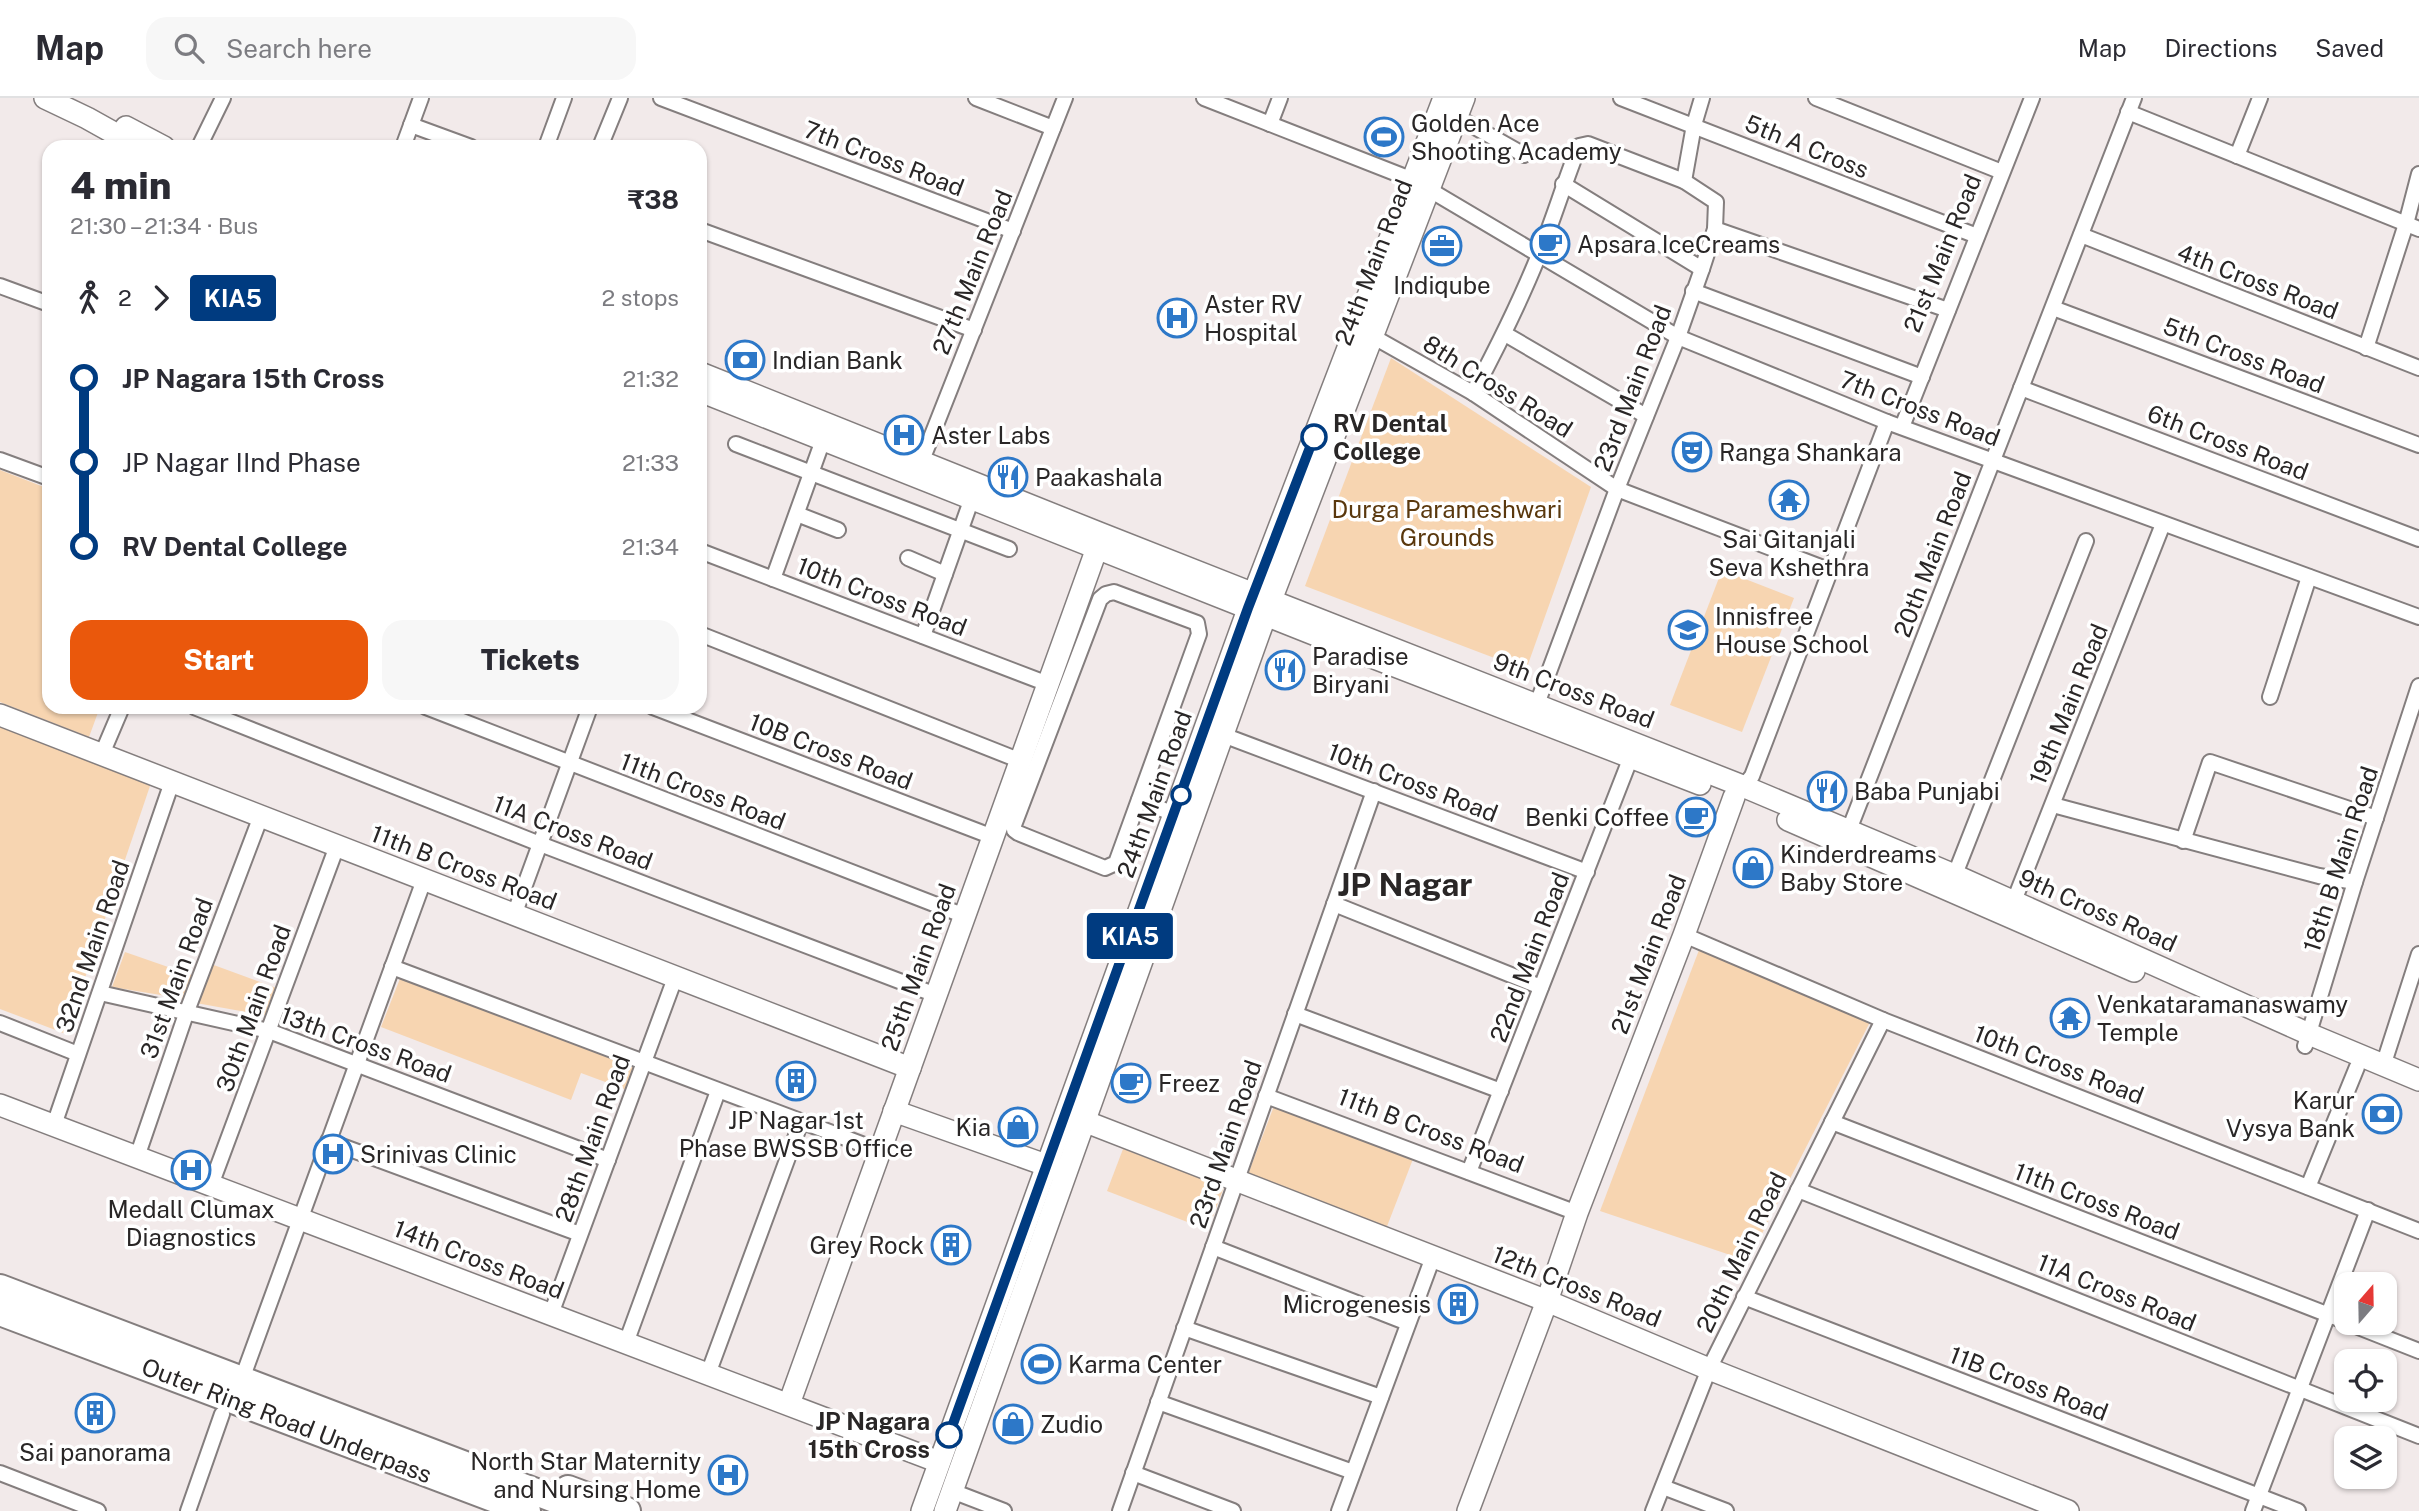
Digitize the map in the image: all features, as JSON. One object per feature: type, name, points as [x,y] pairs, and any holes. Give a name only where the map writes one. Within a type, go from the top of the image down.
[{"type":"highway","points":[[0,1288],[170,1353],[246,1368],[627,1511]]},
{"type":"highway","points":[[0,1312],[125,1359],[222,1414],[480,1511]]},
{"type":"highway","name":"Outer Ring Road Underpass","points":[[170,1353],[586,1511]]},
{"type":"highway","name":"Outer Ring Road Underpass","points":[[125,1359],[527,1511]]},
{"type":"main road","points":[[46,98],[127,140]]},
{"type":"main road","points":[[72,98],[151,140]]},
{"type":"main road","name":"24th Main Road","points":[[1075,1117],[1174,814],[1372,336],[1420,186],[1444,98]]},
{"type":"main road","name":"24th Main Road","points":[[922,1511],[1223,735],[1260,604],[1420,186],[1460,107]]},
{"type":"main road","name":"9th Cross Road","points":[[707,390],[919,469],[1260,604],[1631,757],[1849,830],[1951,882],[2014,901],[2307,1040],[2357,1068],[2419,1092]]},
{"type":"main road","name":"9th Cross Road","points":[[707,390],[823,440],[919,469],[972,498],[1097,548],[1537,704],[1951,882],[2307,1040],[2419,1080]]},
{"type":"main road","name":"25th Main Road","points":[[789,1404],[1048,684],[1065,666],[1097,548]]},
{"type":"main road","name":"11th B Cross Road","points":[[0,715],[910,1068]]},
{"type":"main road","name":"21st Main Road","points":[[1468,1511],[1577,1213],[1739,792]]},
{"type":"main road","name":"14th Cross Road","points":[[0,1105],[939,1462]]},
{"type":"main road","points":[[894,1111],[1056,1169]]},
{"type":"main road","name":"12th Cross Road","points":[[1075,1117],[1547,1301],[1709,1369],[2065,1510]]},
{"type":"main road","name":"24th Main Road","points":[[948,1501],[1056,1169]]},
{"type":"street","points":[[202,140],[223,98]]},
{"type":"street","points":[[406,140],[421,98]]},
{"type":"street","points":[[549,140],[564,98]]},
{"type":"street","points":[[603,140],[620,98]]},
{"type":"street","name":"7th Cross Road","points":[[661,98],[1013,231]]},
{"type":"street","points":[[976,98],[1053,128]]},
{"type":"street","name":"27th Main Road","points":[[919,469],[1065,98]]},
{"type":"street","points":[[1204,98],[1420,186]]},
{"type":"street","points":[[1270,124],[1280,98]]},
{"type":"street","name":"5th A Cross","points":[[1621,98],[1977,236]]},
{"type":"street","points":[[1473,393],[1505,334],[1539,254],[1579,146],[1588,144],[1684,181],[1702,98]]},
{"type":"street","points":[[1816,98],[2003,172]]},
{"type":"street","name":"20th Main Road","points":[[1849,830],[2134,98]]},
{"type":"street","points":[[2238,156],[2260,98]]},
{"type":"street","name":"21st Main Road","points":[[1902,427],[2003,172],[2029,99]]},
{"type":"street","points":[[1460,107],[1524,155]]},
{"type":"street","points":[[2128,112],[2413,227]]},
{"type":"street","points":[[411,125],[452,140]]},
{"type":"street","points":[[2366,348],[2413,227],[2419,174]]},
{"type":"street","name":"23rd Main Road","points":[[1537,704],[1617,489],[1678,337],[1715,229],[1716,202],[1684,181]]},
{"type":"street","points":[[1563,184],[1702,269]]},
{"type":"street","name":"7th Cross Road","points":[[1420,186],[1678,337],[1887,422],[2419,617]]},
{"type":"street","points":[[1715,229],[1948,310]]},
{"type":"street","points":[[707,233],[974,330]]},
{"type":"street","name":"4th Cross Road","points":[[2081,235],[2419,368]]},
{"type":"street","points":[[0,286],[42,301]]},
{"type":"street","points":[[1693,291],[1922,377]]},
{"type":"street","name":"5th Cross Road","points":[[2053,308],[2419,445]]},
{"type":"street","points":[[1505,334],[1646,416]]},
{"type":"street","name":"8th Cross Road","points":[[1372,336],[1473,393],[1617,489],[1831,571]]},
{"type":"street","name":"6th Cross Road","points":[[2021,388],[2419,540]]},
{"type":"street","name":"21st Main Road","points":[[1739,792],[1752,776],[1887,422]]},
{"type":"street","points":[[773,579],[823,440]]},
{"type":"street","points":[[736,444],[1009,549]]},
{"type":"street","points":[[0,460],[42,475]]},
{"type":"street","points":[[923,636],[972,498]]},
{"type":"street","points":[[797,514],[838,530]]},
{"type":"street","name":"19th Main Road","points":[[2014,901],[2163,524]]},
{"type":"street","points":[[1951,882],[2086,541]]},
{"type":"street","name":"10th Cross Road","points":[[707,554],[1048,684]]},
{"type":"street","points":[[908,558],[945,574]]},
{"type":"street","points":[[2270,698],[2309,577]]},
{"type":"street","points":[[1114,592],[1196,622],[1199,634],[1139,800],[1116,863],[1112,867],[1105,867],[1014,830],[1065,666],[1100,599],[1106,593],[1114,592]]},
{"type":"street","points":[[707,637],[1021,761]]},
{"type":"street","name":"18th B Main Road","points":[[2307,1040],[2419,686]]},
{"type":"street","points":[[102,754],[119,714]]},
{"type":"street","name":"11A Cross Road","points":[[212,714],[540,844],[936,995]]},
{"type":"street","name":"11th Cross Road","points":[[443,714],[965,916]]},
{"type":"street","points":[[514,915],[587,714]]},
{"type":"street","name":"10B Cross Road","points":[[671,714],[993,837]]},
{"type":"street","name":"10th Cross Road","points":[[1223,735],[1587,872]]},
{"type":"street","name":"22nd Main Road","points":[[1469,1172],[1631,757]]},
{"type":"street","points":[[2183,841],[2210,762],[2376,818]]},
{"type":"street","name":"32nd Main Road","points":[[54,1125],[172,782]]},
{"type":"street","name":"23rd Main Road","points":[[1120,1511],[1374,791]]},
{"type":"street","points":[[1139,800],[1174,814]]},
{"type":"street","points":[[2053,805],[2319,876],[2355,882]]},
{"type":"street","name":"31st Main Road","points":[[137,1157],[187,1011],[261,816]]},
{"type":"street","name":"30th Main Road","points":[[211,1185],[337,846]]},
{"type":"street","points":[[246,1368],[424,880]]},
{"type":"street","points":[[1334,904],[1541,987]]},
{"type":"street","name":"10th Cross Road","points":[[1684,935],[1883,1020],[2419,1231]]},
{"type":"street","points":[[2383,1066],[2419,954]]},
{"type":"street","points":[[392,967],[880,1152]]},
{"type":"street","name":"28th Main Road","points":[[551,1314],[676,978]]},
{"type":"street","name":"13th Cross Road","points":[[100,993],[269,1031],[608,1160]]},
{"type":"street","points":[[1295,1014],[1501,1091]]},
{"type":"street","name":"20th Main Road","points":[[1653,1511],[1709,1369],[1883,1020]]},
{"type":"street","points":[[0,1023],[78,1054]]},
{"type":"street","points":[[2308,1187],[2357,1068]]},
{"type":"street","points":[[626,1343],[718,1091]]},
{"type":"street","name":"11th B Cross Road","points":[[1266,1096],[1577,1213]]},
{"type":"street","points":[[708,1374],[801,1122]]},
{"type":"street","name":"11th Cross Road","points":[[1832,1122],[2334,1317]]},
{"type":"street","points":[[328,1140],[580,1234]]},
{"type":"street","name":"11A Cross Road","points":[[1798,1190],[2419,1436]]},
{"type":"street","points":[[2253,1511],[2368,1210]]},
{"type":"street","points":[[1213,1247],[1408,1323]]},
{"type":"street","points":[[1339,1511],[1433,1257]]},
{"type":"street","name":"11B Cross Road","points":[[1744,1297],[2298,1511]]},
{"type":"street","points":[[1184,1328],[1381,1397]]},
{"type":"street","name":"11th Cross Road","points":[[2378,1335],[2419,1351]]},
{"type":"street","points":[[1158,1402],[1353,1472]]},
{"type":"street","points":[[188,1511],[222,1414]]},
{"type":"street","points":[[0,1473],[98,1511]]},
{"type":"street","points":[[1133,1473],[1233,1511]]},
{"type":"street","points":[[1663,1487],[1726,1511]]},
{"type":"street","points":[[948,1501],[1004,1511]]},
{"type":"green space","name":"Durga Parameshwari Grounds","points":[[1391,358],[1591,487],[1526,670],[1305,586]]},
{"type":"green space","points":[[0,470],[42,486],[42,714],[97,714],[89,737],[0,702]]},
{"type":"green space","points":[[1722,570],[1794,598],[1742,732],[1670,705]]},
{"type":"green space","points":[[0,722],[151,783],[66,1034],[0,1009]]},
{"type":"green space","points":[[1699,950],[1870,1022],[1748,1261],[1600,1211]]},
{"type":"green space","points":[[125,952],[194,976],[185,999],[112,987]]},
{"type":"green space","points":[[211,964],[279,989],[269,1016],[196,1003]]},
{"type":"green space","points":[[401,976],[636,1066],[627,1090],[581,1073],[571,1100],[381,1027]]},
{"type":"green space","points":[[1274,1106],[1413,1159],[1386,1229],[1247,1177]]},
{"type":"green space","points":[[1123,1149],[1224,1187],[1208,1230],[1107,1191]]},
{"type":"bus line","name":"KIA5","points":[[949,1435],[1248,608],[1314,437]]},
{"type":"place","name":"Golden Ace Shooting Academy","points":[[1384,137]]},
{"type":"place","name":"Apsara IceCreams","points":[[1550,244]]},
{"type":"place","name":"Indiqube","points":[[1442,246]]},
{"type":"place","name":"Aster RV Hospital","points":[[1177,318]]},
{"type":"place","name":"Indian Bank","points":[[745,360]]},
{"type":"place","name":"Aster Labs","points":[[904,435]]},
{"type":"place","name":"RV Dental College","points":[[1314,437]]},
{"type":"place","name":"Ranga Shankara","points":[[1692,452]]},
{"type":"place","name":"Paakashala","points":[[1008,477]]},
{"type":"place","name":"Sai Gitanjali Seva Kshethra","points":[[1789,500]]},
{"type":"place","name":"Innisfree House School","points":[[1688,630]]},
{"type":"place","name":"Paradise Biryani","points":[[1285,670]]},
{"type":"place","name":"Baba Punjabi","points":[[1827,791]]},
{"type":"place","name":"Benki Coffee","points":[[1696,817]]},
{"type":"place","name":"Kinderdreams Baby Store","points":[[1753,868]]},
{"type":"place","name":"Venkataramanaswamy Temple","points":[[2070,1018]]},
{"type":"place","name":"JP Nagar 1st Phase BWSSB Office","points":[[796,1081]]},
{"type":"place","name":"Freez","points":[[1131,1083]]},
{"type":"place","name":"Karur Vysya Bank","points":[[2382,1114]]},
{"type":"place","name":"Kia","points":[[1018,1127]]},
{"type":"place","name":"Srinivas Clinic","points":[[333,1154]]},
{"type":"place","name":"Medall Clumax Diagnostics","points":[[191,1170]]},
{"type":"place","name":"Grey Rock","points":[[951,1245]]},
{"type":"place","name":"Microgenesis","points":[[1458,1304]]},
{"type":"place","name":"Karma Center","points":[[1041,1364]]},
{"type":"place","name":"Sai panorama","points":[[95,1413]]},
{"type":"place","name":"Zudio","points":[[1013,1424]]},
{"type":"place","name":"JP Nagara 15th Cross","points":[[949,1435]]},
{"type":"place","name":"North Star Maternity and Nursing Home","points":[[728,1475]]},
{"type":"district","name":"JP Nagar","points":[[1405,884]]}]
